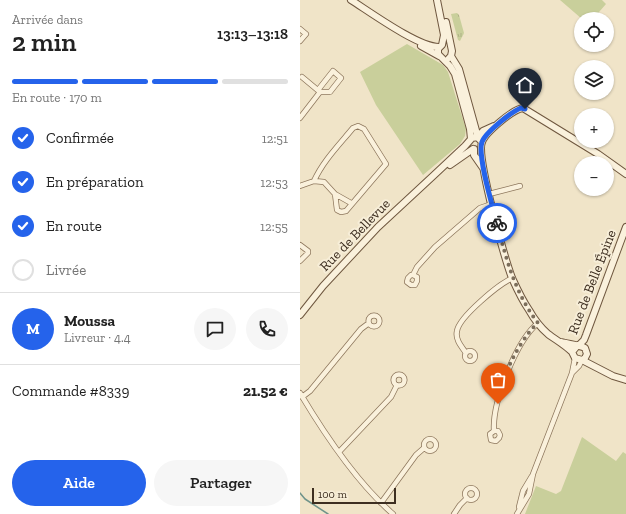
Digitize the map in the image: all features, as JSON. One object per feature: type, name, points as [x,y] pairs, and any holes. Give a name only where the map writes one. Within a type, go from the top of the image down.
[{"type":"street","points":[[351,0],[427,46],[441,46],[447,44],[451,47]]},
{"type":"street","points":[[438,0],[444,35],[441,46],[438,50],[441,57],[452,68],[456,77],[470,129],[476,140],[489,194],[513,278],[526,306],[538,323],[574,355],[600,370],[626,380]]},
{"type":"street","points":[[438,0],[448,31],[452,51],[451,56],[459,69],[477,134],[476,140],[470,147],[473,149],[474,155],[483,170]]},
{"type":"street","points":[[300,29],[306,34],[300,41]]},
{"type":"street","points":[[412,38],[430,52],[441,57],[448,58],[451,56]]},
{"type":"street","points":[[300,118],[319,91],[333,71],[341,78],[330,92],[319,91],[302,77]]},
{"type":"street","name":"Rue de Bellevue","points":[[300,315],[323,286],[399,206],[476,140],[483,131],[499,124],[516,110],[524,108],[615,165]]},
{"type":"street","points":[[314,181],[326,160],[353,128],[358,126],[364,129],[386,164],[346,211],[341,212],[337,210],[335,204],[335,194]]},
{"type":"street","name":"Rue de Bellevue","points":[[433,176],[473,149]]},
{"type":"street","points":[[615,165],[626,170]]},
{"type":"street","points":[[615,165],[626,174]]},
{"type":"street","points":[[300,186],[314,181],[324,182],[335,194],[351,204]]},
{"type":"street","points":[[489,194],[520,186]]},
{"type":"street","points":[[413,275],[417,267],[436,247],[480,208],[492,204]]},
{"type":"street","name":"Rue de Belle Épine","points":[[578,346],[584,340],[626,227]]},
{"type":"street","points":[[300,245],[308,251],[308,254],[300,261]]},
{"type":"street","points":[[466,353],[457,339],[456,331],[459,324],[486,296],[505,281],[513,278]]},
{"type":"street","points":[[369,323],[361,329],[310,391],[301,395],[339,452],[381,503],[393,514]]},
{"type":"street","points":[[494,431],[494,419],[506,373],[527,335],[538,323]]},
{"type":"street","points":[[557,340],[585,348],[587,356],[600,370]]},
{"type":"street","points":[[518,513],[529,494],[533,474],[572,373],[574,355],[578,346]]},
{"type":"street","points":[[572,373],[587,356]]},
{"type":"street","points":[[339,452],[392,397],[397,385]]},
{"type":"street","points":[[381,503],[416,455],[424,448]]},
{"type":"street","points":[[454,514],[467,498]]},
{"type":"green space","points":[[560,0],[602,0],[606,4],[599,12],[574,12]]},
{"type":"green space","points":[[457,13],[459,15],[464,33],[460,41],[458,40],[451,14]]},
{"type":"green space","points":[[407,44],[443,65],[448,72],[466,129],[465,136],[460,144],[423,175],[376,105],[360,72]]},
{"type":"green space","points":[[582,437],[616,461],[623,452],[626,454],[626,514],[525,514],[536,486],[556,494],[561,491]]},
{"type":"waterway","points":[[300,493],[305,499],[328,514]]},
{"type":"way so far","points":[[497,223],[508,267],[516,287],[526,306],[538,323],[527,335],[506,373],[498,404]]},
{"type":"route","points":[[497,223],[483,170],[480,146],[487,135],[512,113],[521,108],[525,109]]}]
